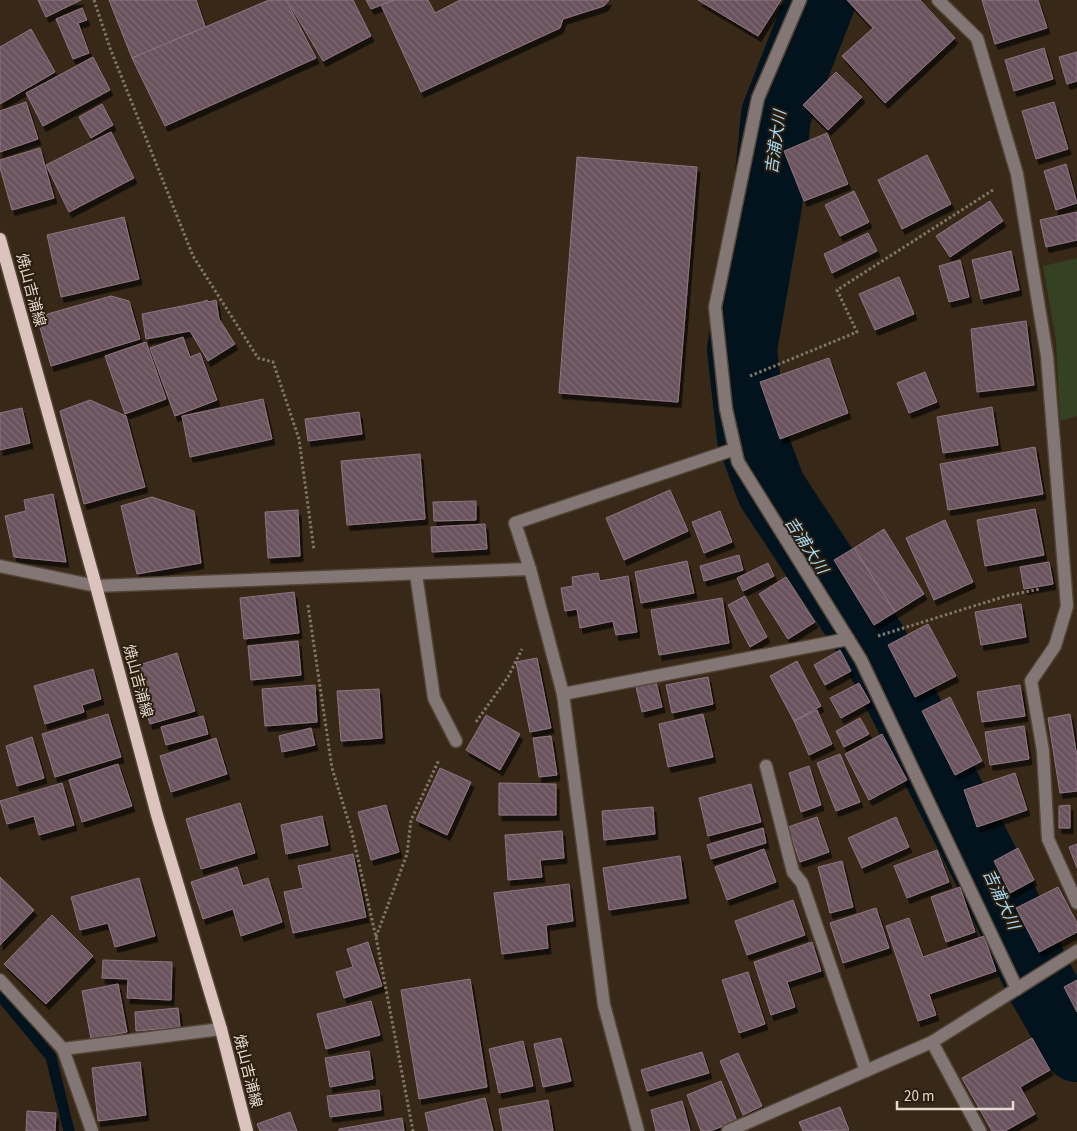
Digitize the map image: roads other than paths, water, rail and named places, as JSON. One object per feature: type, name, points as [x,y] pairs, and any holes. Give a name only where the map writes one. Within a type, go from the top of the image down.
[{"type":"main road","name":"焼山吉浦線","points":[[0,238],[96,586],[156,815],[221,1029],[247,1131]]},
{"type":"street","points":[[800,0],[758,98],[715,307],[726,409],[738,462],[861,660],[1017,989]]},
{"type":"street","points":[[938,0],[977,38],[1017,174],[1047,356],[1067,606],[1055,646],[1031,681],[1043,751],[1048,839],[1077,903]]},
{"type":"street","points":[[638,1131],[604,1005],[563,694],[516,523],[735,449]]},
{"type":"street","points":[[0,566],[96,586],[530,569]]},
{"type":"street","points":[[416,574],[434,698],[456,741]]},
{"type":"street","points":[[563,694],[848,639]]},
{"type":"street","points":[[766,766],[793,872],[802,883],[866,1071]]},
{"type":"street","points":[[728,1131],[932,1042],[1077,951]]},
{"type":"street","points":[[0,980],[63,1049],[92,1131]]},
{"type":"street","points":[[63,1049],[221,1029]]},
{"type":"street","points":[[932,1042],[980,1131]]},
{"type":"waterway","name":"吉浦大川","points":[[821,0],[776,115],[767,205],[742,349],[752,438],[771,489],[873,644],[998,890],[1040,982],[1077,1047]]},
{"type":"waterway","points":[[0,995],[51,1057],[69,1131]]}]
